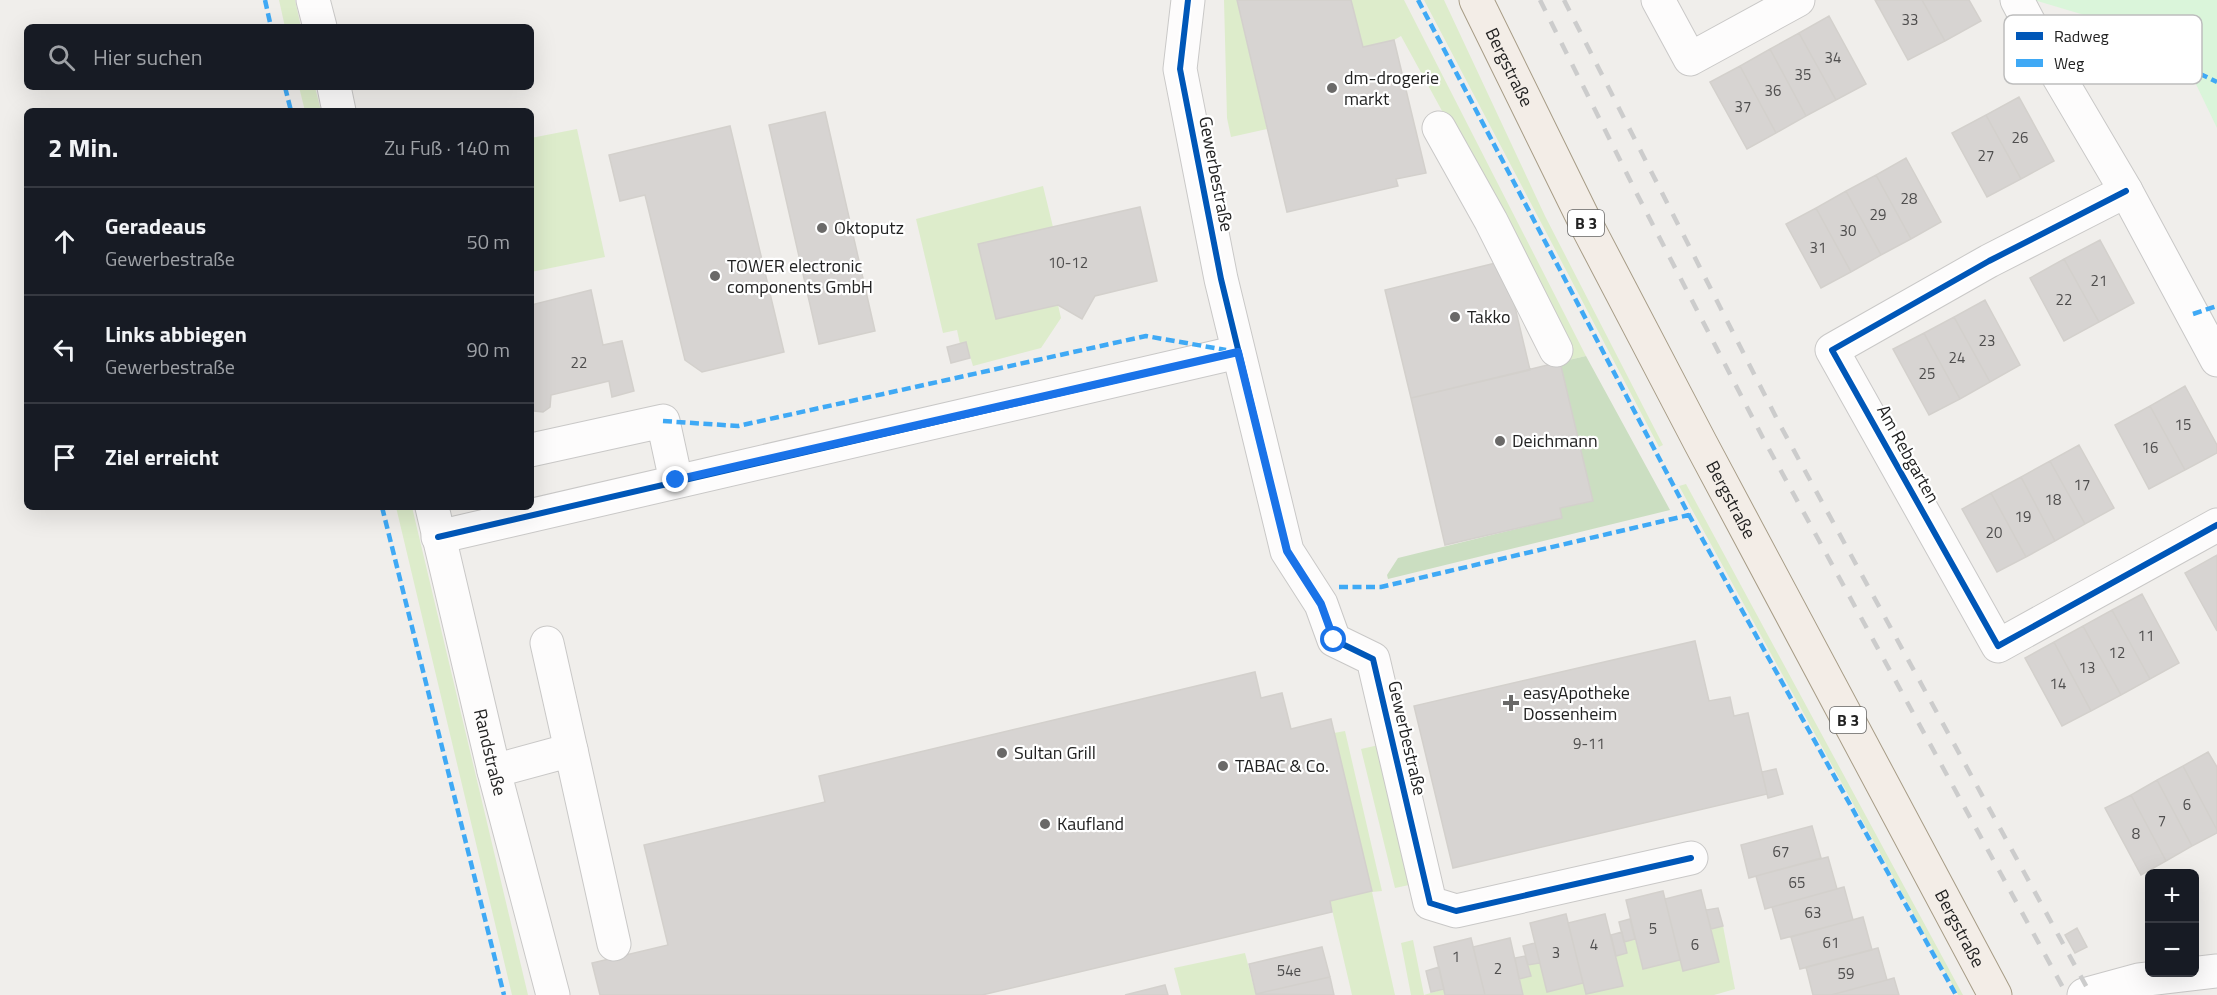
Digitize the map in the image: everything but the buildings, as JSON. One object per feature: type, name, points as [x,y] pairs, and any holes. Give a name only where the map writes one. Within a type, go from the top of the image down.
[{"type":"main road","name":"Bergstraße","points":[[1476,0],[1587,226],[1995,995]]},
{"type":"street","points":[[313,0],[319,24]]},
{"type":"street","name":"Gewerbestraße","points":[[1188,0],[1180,69],[1221,279],[1287,551],[1321,604],[1334,640],[1373,659],[1430,903],[1456,912],[1691,858]]},
{"type":"street","points":[[1658,0],[1690,59],[1798,0]]},
{"type":"street","points":[[2017,0],[2025,15]]},
{"type":"street","points":[[2063,84],[2126,191],[2217,360]]},
{"type":"street","points":[[335,90],[338,108]]},
{"type":"street","points":[[1439,128],[1491,221],[1556,350]]},
{"type":"street","name":"Am Rebgarten","points":[[2126,191],[1989,261],[1832,350],[1998,646],[2217,525]]},
{"type":"street","points":[[534,505],[676,480],[1238,352]]},
{"type":"street","points":[[534,449],[663,421],[676,480]]},
{"type":"street","points":[[435,522],[504,510]]},
{"type":"street","name":"Randstraße","points":[[435,522],[494,771],[553,995]]},
{"type":"street","points":[[547,643],[614,944]]},
{"type":"street","points":[[494,771],[571,750]]},
{"type":"street","points":[[2084,995],[2139,980],[2217,971]]},
{"type":"street","points":[[2192,995],[2217,978]]},
{"type":"green space","points":[[279,0],[295,0],[300,24],[284,24]]},
{"type":"green space","points":[[1224,0],[1237,0],[1267,129],[1231,137],[1227,118]]},
{"type":"green space","points":[[1351,0],[1404,0],[1586,356],[1560,362],[1464,151],[1401,36],[1394,40],[1363,47]]},
{"type":"green space","points":[[1424,0],[1444,0],[1545,216],[1663,445],[1659,447]]},
{"type":"green space","points":[[2034,0],[2217,0],[2217,128],[2196,84],[2202,84],[2202,15],[2084,15]]},
{"type":"green space","points":[[300,90],[316,90],[320,108],[304,108]]},
{"type":"green space","points":[[577,129],[605,257],[534,271],[534,137]]},
{"type":"green space","points":[[1043,186],[1053,227],[978,244],[996,319],[1058,305],[1061,318],[1041,348],[973,366],[966,343],[960,344],[957,330],[943,333],[916,219]]},
{"type":"green space","points":[[1586,356],[1670,510],[1388,579],[1387,575],[1398,558],[1561,518],[1560,508],[1593,501],[1560,362]]},
{"type":"green space","points":[[1686,484],[1963,995],[1958,995],[1679,486]]},
{"type":"green space","points":[[397,510],[413,510],[528,995],[512,995]]},
{"type":"green space","points":[[1345,731],[1382,891],[1372,892],[1395,995],[1352,995],[1330,901],[1372,891],[1334,733]]},
{"type":"green space","points":[[1379,745],[1409,885],[1395,888],[1361,749]]},
{"type":"green space","points":[[1723,926],[1735,989],[1714,995],[1523,995],[1519,979],[1530,976],[1528,965],[1540,963],[1547,992],[1583,983],[1586,994],[1622,986],[1616,956],[1626,953],[1624,942],[1635,939],[1643,969],[1680,960],[1683,971],[1719,961],[1711,929]]},
{"type":"green space","points":[[1413,940],[1424,995],[1411,995],[1401,943]]},
{"type":"green space","points":[[1245,953],[1256,995],[1181,995],[1174,968]]},
{"type":"green space","points":[[1444,989],[1445,995],[1424,995]]},
{"type":"railway","points":[[1540,0],[1763,438],[2067,995]]},
{"type":"railway","points":[[1564,0],[1780,425],[2091,995]]},
{"type":"marked path","points":[[265,0],[270,24]]},
{"type":"marked path","points":[[1418,0],[1689,515],[1956,995]]},
{"type":"marked path","points":[[2202,75],[2217,82]]},
{"type":"marked path","points":[[286,90],[290,108]]},
{"type":"marked path","points":[[2193,314],[2217,306]]},
{"type":"marked path","points":[[663,421],[738,426],[1146,336],[1226,350]]},
{"type":"marked path","points":[[383,510],[504,995]]},
{"type":"marked path","points":[[1339,587],[1381,587],[1689,515]]},
{"type":"cycle path","points":[[1188,0],[1180,69],[1221,279],[1287,551],[1321,604],[1334,640],[1373,659],[1430,903],[1456,911],[1691,858]]},
{"type":"cycle path","points":[[2126,191],[1989,261],[1832,350],[1998,646],[2217,525]]},
{"type":"cycle path","points":[[438,537],[1238,352]]},
{"type":"place","name":"dm-drogerie markt","points":[[1332,88]]},
{"type":"place","name":"Oktoputz","points":[[822,228]]},
{"type":"place","name":"TOWER electronic components GmbH","points":[[715,276]]},
{"type":"place","name":"Takko","points":[[1455,317]]},
{"type":"place","name":"Deichmann","points":[[1500,441]]},
{"type":"place","name":"easyApotheke Dossenheim","points":[[1511,703]]},
{"type":"place","name":"Sultan Grill","points":[[1002,753]]},
{"type":"place","name":"TABAC & Co.","points":[[1223,766]]},
{"type":"place","name":"Kaufland","points":[[1045,824]]},
{"type":"route","points":[[676,480],[1238,352],[1287,551],[1321,604],[1334,640]]}]
